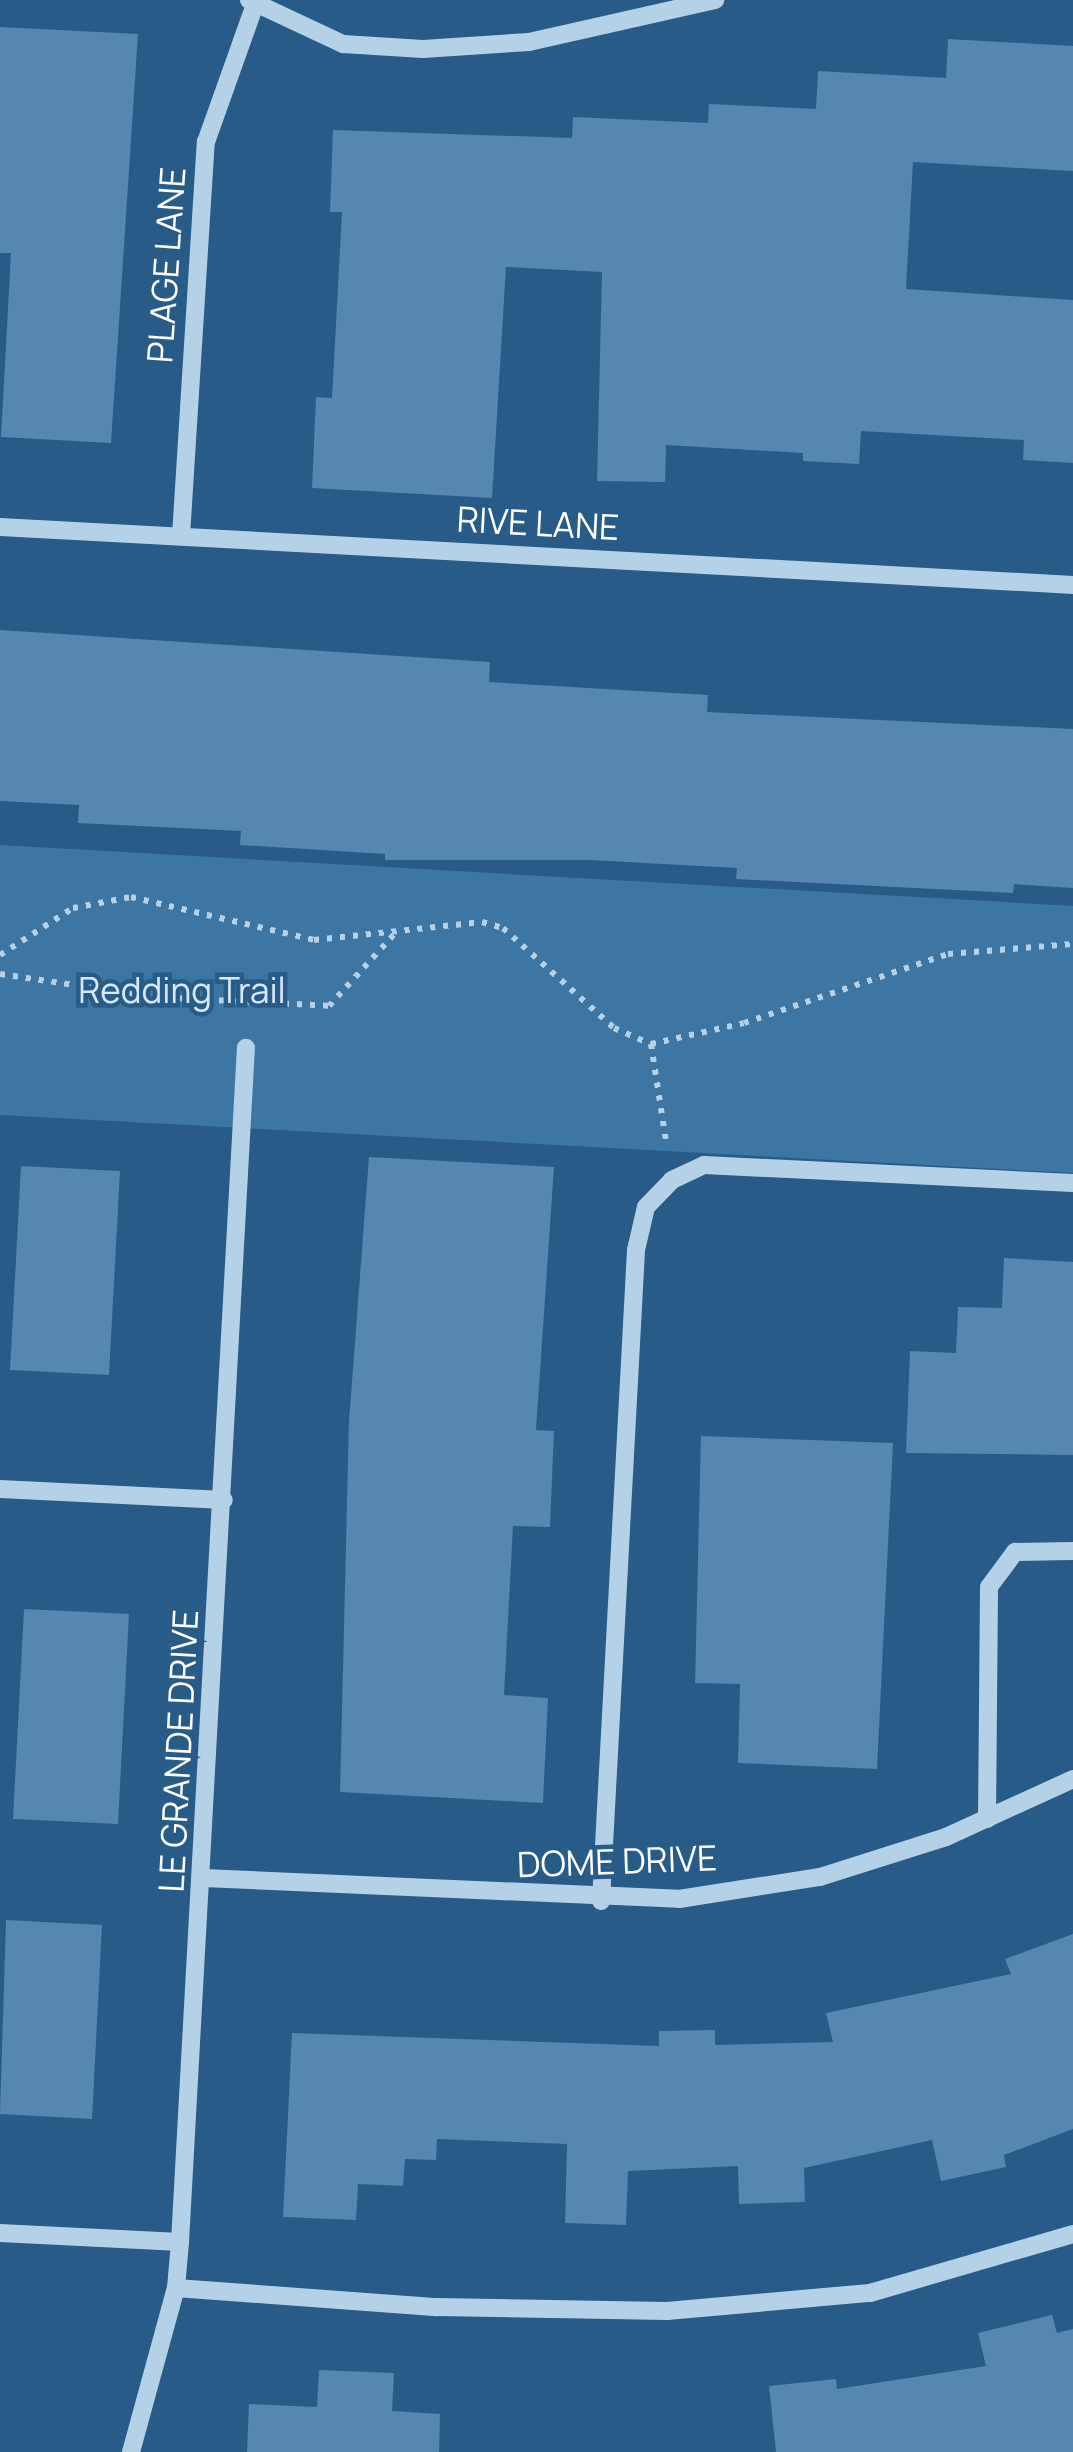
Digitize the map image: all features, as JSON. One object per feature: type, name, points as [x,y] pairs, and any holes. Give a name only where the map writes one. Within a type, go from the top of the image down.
[{"type":"street","points":[[251,3],[343,44],[422,49],[529,42],[714,0]]},
{"type":"street","name":"PLAGE LANE","points":[[181,536],[206,142],[251,3]]},
{"type":"street","name":"RIVE LANE","points":[[0,527],[1073,585]]},
{"type":"street","name":"LE GRANDE DRIVE","points":[[131,2452],[176,2288],[180,2242],[204,1878],[246,1048]]},
{"type":"street","points":[[602,1901],[636,1250],[646,1207],[672,1180],[704,1165],[1073,1183]]},
{"type":"street","points":[[0,1488],[224,1500]]},
{"type":"street","points":[[987,1819],[989,1588],[1015,1552],[1073,1550]]},
{"type":"street","name":"DOME DRIVE","points":[[204,1878],[602,1901],[679,1900],[820,1877],[987,1819],[1073,1779]]},
{"type":"street","points":[[0,2233],[180,2242]]},
{"type":"street","points":[[176,2288],[437,2306],[667,2311],[870,2293],[1073,2234]]},
{"type":"path","points":[[0,955],[73,908],[131,896],[283,937],[482,922],[503,928],[570,996],[650,1044],[744,1023],[948,954],[1073,944]]},
{"type":"path","points":[[0,974],[154,997],[329,1006],[398,930]]},
{"type":"path","points":[[650,1044],[672,1180]]},
{"type":"green space","name":"Redding Trail","points":[[0,845],[1073,906],[1073,1173],[0,1115]]},
{"type":"building","points":[[0,27],[138,34],[111,443],[1,437],[11,253],[0,253]]},
{"type":"building","points":[[948,39],[1073,46],[1073,171],[913,162],[906,289],[1073,300],[1073,463],[1023,460],[1024,440],[861,431],[859,464],[803,461],[803,453],[666,445],[665,482],[597,481],[602,272],[506,267],[492,498],[312,488],[316,397],[332,398],[342,212],[330,212],[333,130],[572,138],[573,117],[708,123],[709,104],[816,109],[818,71],[946,78]]},
{"type":"building","points":[[0,630],[490,662],[489,682],[708,695],[707,712],[1073,729],[1073,888],[1014,884],[1013,893],[736,879],[737,868],[590,860],[385,860],[385,854],[240,845],[241,831],[78,823],[79,805],[0,801]]},
{"type":"building","points":[[369,1157],[554,1167],[536,1430],[554,1431],[550,1527],[513,1526],[504,1695],[548,1698],[543,1803],[340,1792],[349,1421]]},
{"type":"building","points":[[21,1166],[120,1171],[109,1375],[10,1370]]},
{"type":"building","points":[[1004,1258],[1073,1262],[1073,1455],[906,1453],[910,1351],[956,1353],[958,1307],[1002,1308]]},
{"type":"building","points":[[701,1436],[893,1443],[877,1769],[738,1763],[740,1684],[695,1683]]},
{"type":"building","points":[[24,1609],[129,1614],[118,1824],[13,1819]]},
{"type":"building","points":[[6,1920],[102,1925],[92,2119],[0,2114]]},
{"type":"building","points":[[1073,1934],[1073,2129],[1004,2155],[1006,2167],[941,2181],[932,2140],[804,2168],[805,2202],[739,2204],[738,2166],[628,2171],[626,2225],[565,2223],[567,2144],[437,2139],[436,2160],[405,2159],[403,2186],[358,2184],[356,2220],[283,2217],[292,2033],[659,2046],[659,2031],[715,2030],[715,2045],[833,2042],[826,2013],[1011,1974],[1005,1959]]},
{"type":"building","points":[[1052,2315],[1057,2333],[1073,2329],[1073,2452],[776,2452],[769,2386],[836,2379],[837,2389],[986,2366],[978,2333]]},
{"type":"building","points":[[319,2370],[394,2373],[392,2411],[440,2414],[439,2452],[247,2452],[249,2404],[317,2407]]}]
